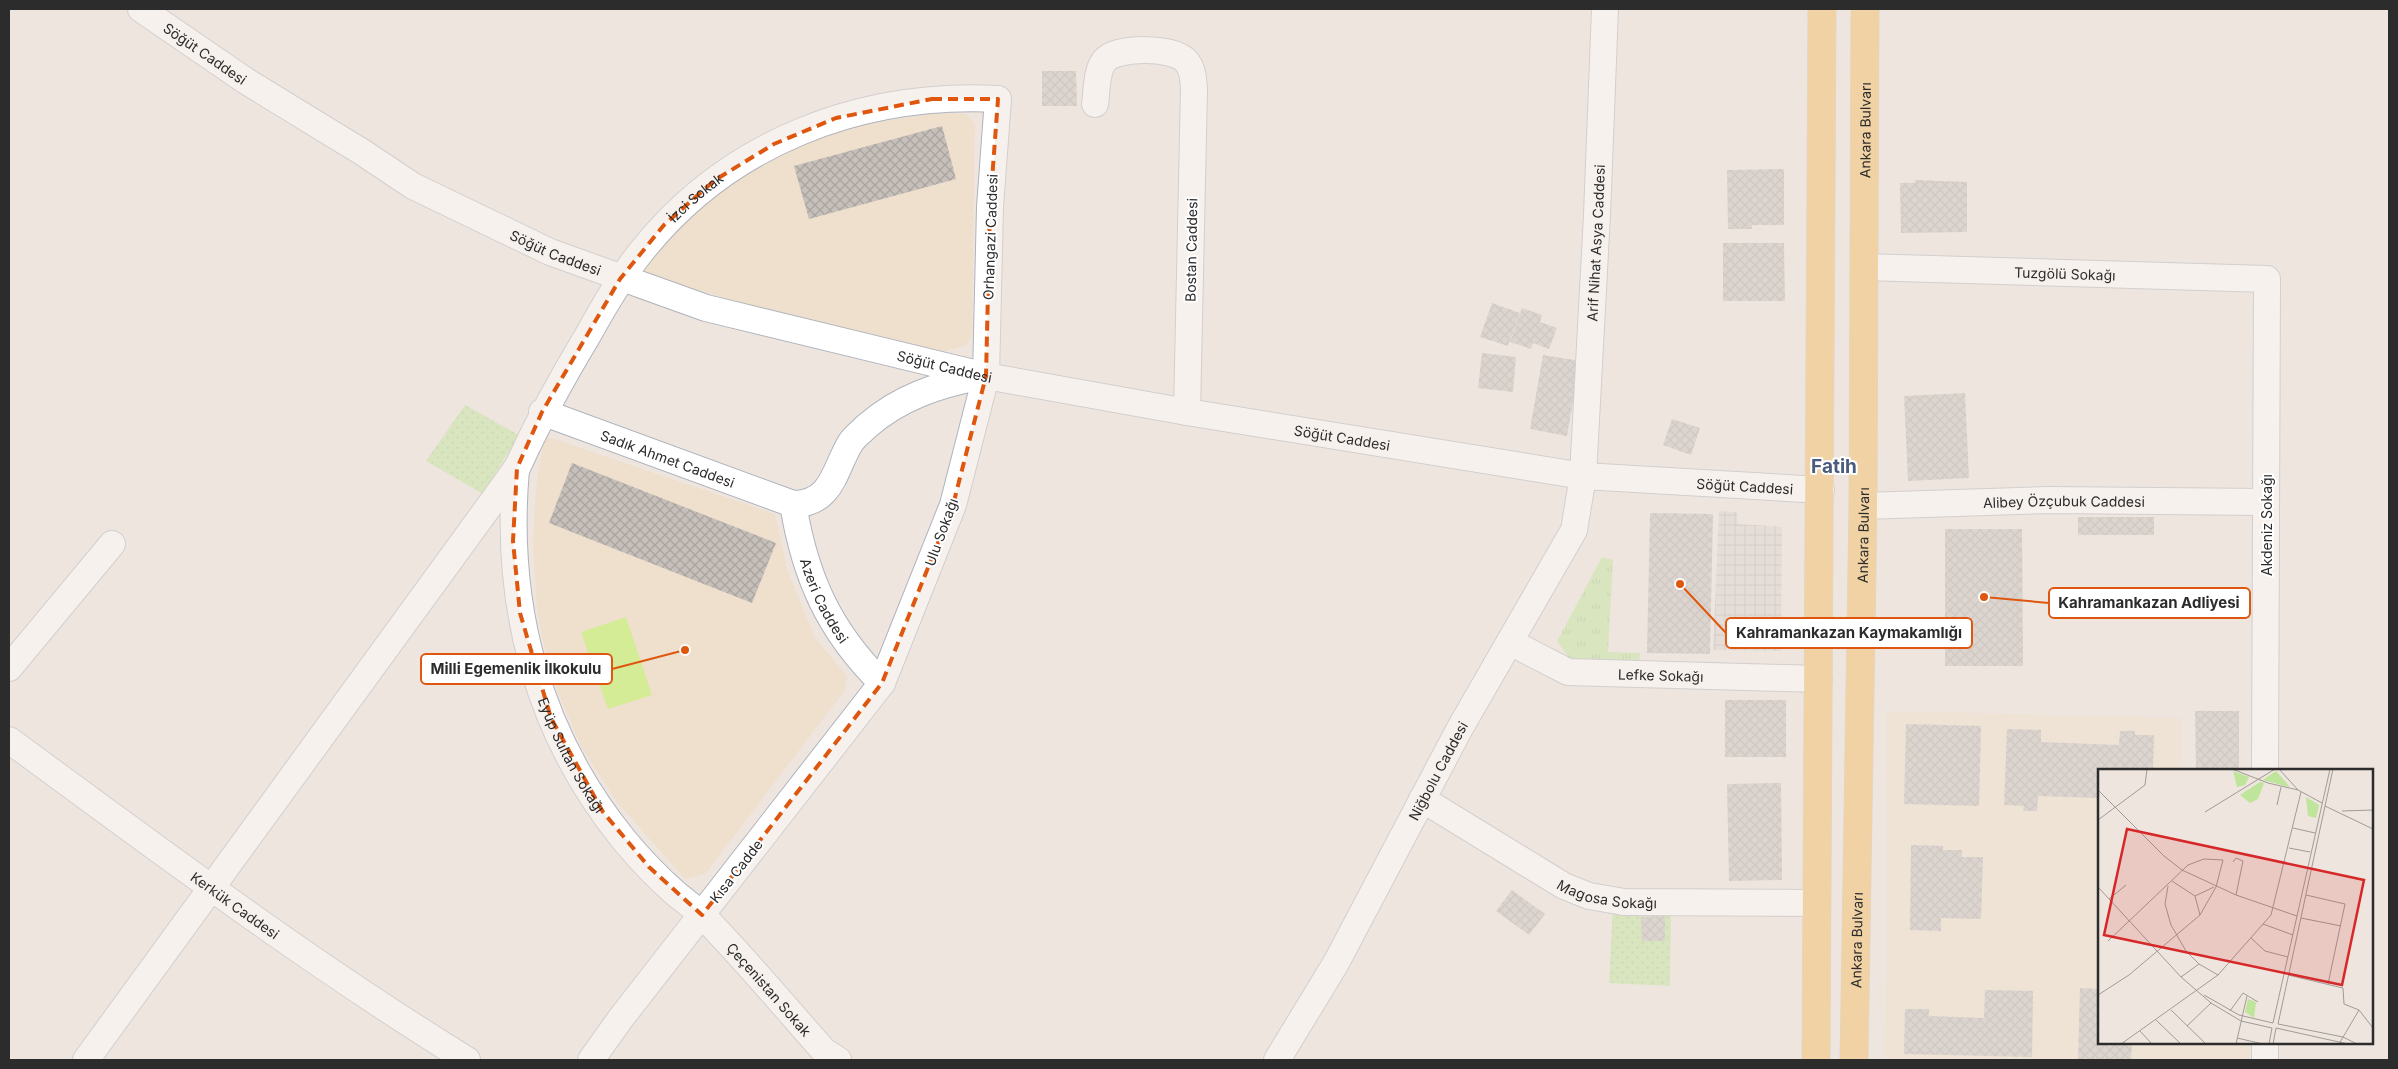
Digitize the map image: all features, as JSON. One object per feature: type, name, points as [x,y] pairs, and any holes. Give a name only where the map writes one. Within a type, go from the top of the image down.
[{"type":"main road","points":[[1816,1060],[1821,490],[1822,9]]},
{"type":"main road","name":"Ankara Bulvarı","points":[[1854,1060],[1862,506],[1865,9]]},
{"type":"street","name":"Söğüt Caddesi","points":[[141,9],[246,81],[362,152],[413,186],[550,252],[620,279],[706,308],[986,376],[1187,412],[1583,476],[1821,490]]},
{"type":"street","name":"Arif Nihat Asya Caddesi","points":[[1583,476],[1598,205],[1605,9]]},
{"type":"street","name":"Bostan Caddesi","points":[[1095,104],[1101,68],[1106,60],[1116,54],[1133,50],[1154,50],[1180,56],[1192,71],[1194,89],[1187,412]]},
{"type":"street","name":"İzci Sokak","points":[[516,468],[542,412],[620,279],[664,226],[689,202],[744,161],[774,144],[836,118],[876,108],[932,99],[998,99]]},
{"type":"street","name":"Orhangazi Caddesi","points":[[986,376],[990,207],[998,99]]},
{"type":"street","name":"Tuzgölü Sokağı","points":[[1864,267],[2267,279]]},
{"type":"street","name":"Akdeniz Sokağı","points":[[2265,769],[2267,279]]},
{"type":"street","points":[[793,504],[809,502],[822,494],[831,482],[852,441],[886,411],[927,390],[949,383],[986,376]]},
{"type":"street","name":"Ulu Sokağı","points":[[882,683],[952,504],[986,376]]},
{"type":"street","name":"Sadık Ahmet Caddesi","points":[[542,412],[793,504]]},
{"type":"street","points":[[86,1060],[516,468]]},
{"type":"street","name":"Eyüp Sultan Sokağı","points":[[516,468],[513,541],[518,604],[528,649],[550,718],[583,782],[603,812],[649,867],[702,915]]},
{"type":"street","name":"Niğbolu Caddesi","points":[[1277,1060],[1336,963],[1422,799],[1574,530],[1583,476]]},
{"type":"street","name":"Alibey Özçubuk Caddesi","points":[[1862,506],[2048,500],[2266,502]]},
{"type":"street","name":"Azeri Caddesi","points":[[793,504],[805,559],[827,611],[858,659],[882,683]]},
{"type":"street","points":[[9,668],[112,544]]},
{"type":"street","name":"Lefke Sokağı","points":[[1510,642],[1568,672],[1819,679]]},
{"type":"street","name":"Kısa Cadde","points":[[591,1060],[882,683]]},
{"type":"street","name":"Kerkük Caddesi","points":[[9,740],[210,888],[400,1019],[467,1060]]},
{"type":"street","name":"Magosa Sokağı","points":[[1422,799],[1564,886],[1589,896],[1624,902],[1817,902]]},
{"type":"street","name":"Çeçenistan Sokak","points":[[702,915],[824,1052],[838,1060]]},
{"type":"street","points":[[2265,1044],[2265,1060]]},
{"type":"highlighted area","points":[[932,99],[998,99],[990,207],[986,376],[953,505],[882,683],[702,915],[649,867],[603,812],[551,718],[520,613],[513,541],[517,468],[542,412],[620,279],[664,225],[715,180],[774,144],[836,118]]},
{"type":"shaded area","points":[[928,114],[966,114],[975,123],[972,337],[965,346],[924,356],[790,318],[643,273],[640,259],[707,197],[786,151],[842,130],[870,123]]},
{"type":"shaded area","points":[[545,436],[775,514],[788,572],[815,638],[847,676],[845,690],[705,874],[685,879],[617,802],[582,748],[556,688],[537,609],[533,547],[536,487]]},
{"type":"shaded area","points":[[1719,511],[1737,512],[1738,524],[1782,527],[1781,651],[1713,650]]},
{"type":"shaded area","points":[[1887,711],[2182,718],[2181,769],[2098,769],[2098,1044],[2250,1044],[2250,1060],[1891,1060],[1884,1054],[1887,949]]},
{"type":"green space","points":[[465,405],[519,435],[483,494],[426,461]]},
{"type":"green space","points":[[1602,557],[1613,560],[1608,652],[1640,653],[1639,665],[1573,663],[1557,641]]},
{"type":"green space","points":[[626,617],[652,695],[608,709],[581,632]]},
{"type":"green space","points":[[1613,908],[1671,909],[1670,986],[1609,983]]},
{"type":"building","points":[[1042,71],[1076,71],[1077,106],[1042,106]]},
{"type":"building","points":[[942,126],[956,179],[809,219],[794,166]]},
{"type":"building","points":[[1784,169],[1784,225],[1752,225],[1752,229],[1728,229],[1727,170]]},
{"type":"building","points":[[1915,180],[1967,182],[1967,232],[1901,233],[1900,183],[1915,183]]},
{"type":"building","points":[[1723,243],[1784,243],[1785,301],[1723,301]]},
{"type":"building","points":[[1492,303],[1520,313],[1508,346],[1480,337]]},
{"type":"building","points":[[1522,308],[1542,315],[1540,322],[1557,328],[1549,349],[1533,343],[1531,349],[1510,342]]},
{"type":"building","points":[[1482,353],[1516,357],[1513,392],[1478,388]]},
{"type":"building","points":[[1543,355],[1580,361],[1567,436],[1530,429]]},
{"type":"building","points":[[1965,393],[1969,478],[1908,481],[1904,396]]},
{"type":"building","points":[[1672,419],[1700,428],[1691,455],[1663,445]]},
{"type":"building","points":[[572,463],[776,543],[752,603],[549,523]]},
{"type":"building","points":[[1650,513],[1713,514],[1710,654],[1647,653]]},
{"type":"building","points":[[2078,517],[2154,517],[2154,535],[2078,535]]},
{"type":"building","points":[[1945,529],[2022,529],[2023,666],[1945,666]]},
{"type":"building","points":[[1725,700],[1786,700],[1786,757],[1725,757]]},
{"type":"building","points":[[2195,711],[2239,711],[2239,769],[2196,769]]},
{"type":"building","points":[[1906,724],[1981,726],[1979,806],[1904,804]]},
{"type":"building","points":[[2007,729],[2041,730],[2041,742],[2119,745],[2120,731],[2135,731],[2135,735],[2154,735],[2153,769],[2098,769],[2098,798],[2038,796],[2037,811],[2023,811],[2024,806],[2004,805]]},
{"type":"building","points":[[1781,783],[1782,880],[1729,881],[1727,784]]},
{"type":"building","points":[[1911,845],[1943,846],[1943,850],[1962,850],[1962,857],[1983,857],[1981,919],[1941,918],[1941,931],[1910,930]]},
{"type":"building","points":[[1512,890],[1545,914],[1529,935],[1496,911]]},
{"type":"building","points":[[1665,916],[1665,941],[1642,941],[1641,917]]},
{"type":"building","points":[[2080,988],[2098,989],[2098,1044],[2132,1044],[2131,1060],[2078,1060]]},
{"type":"building","points":[[1985,990],[2033,991],[2032,1057],[1904,1054],[1905,1009],[1929,1009],[1929,1016],[1984,1018]]},
{"type":"place","name":"Kahramankazan Kaymakamlığı","points":[[1680,584]]},
{"type":"place","name":"Kahramankazan Adliyesi","points":[[1984,597]]},
{"type":"place","name":"Milli Egemenlik İlkokulu","points":[[685,650]]},
{"type":"district","name":"Fatih","points":[[1834,466]]}]
